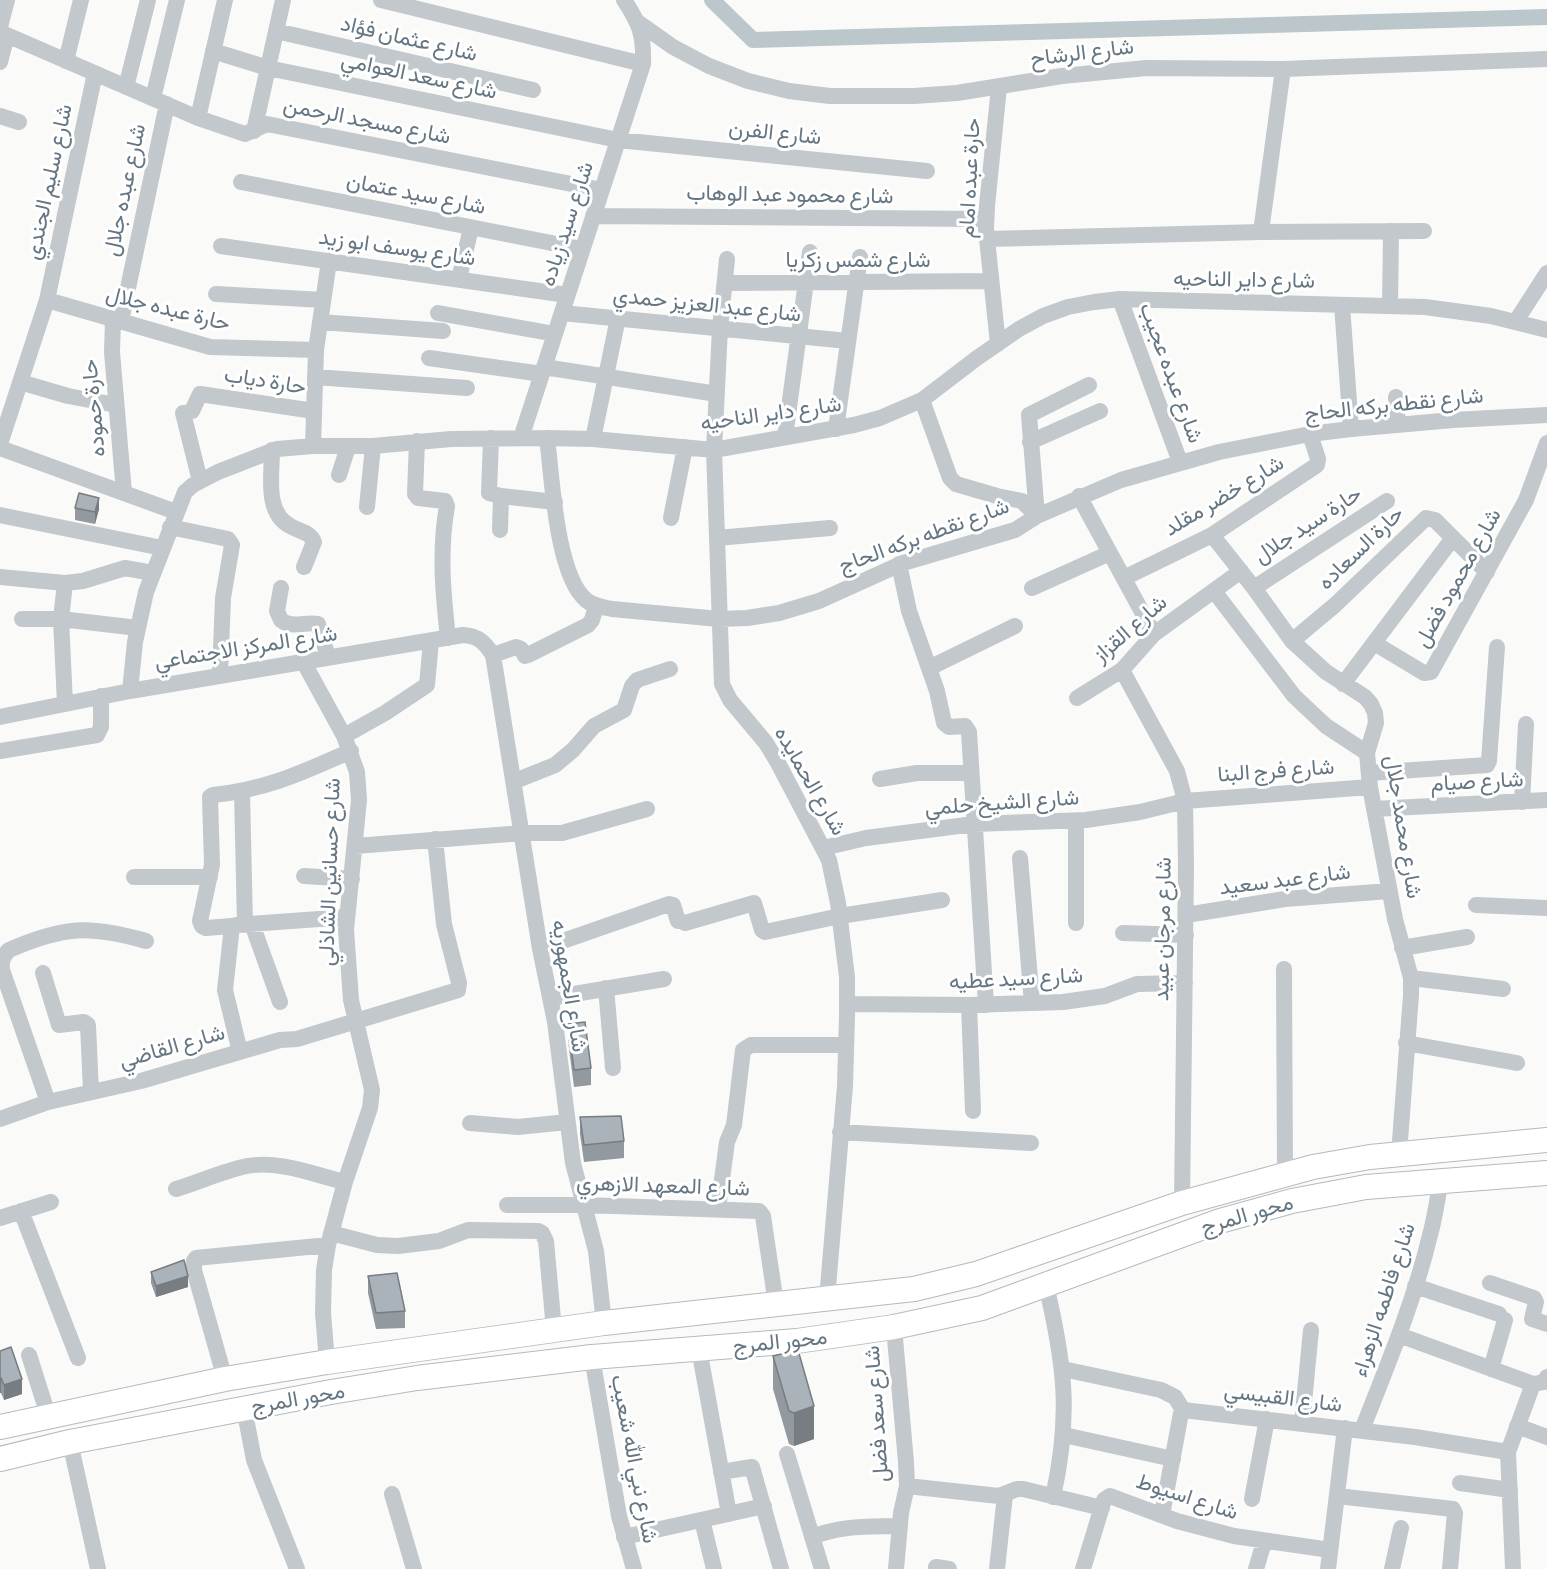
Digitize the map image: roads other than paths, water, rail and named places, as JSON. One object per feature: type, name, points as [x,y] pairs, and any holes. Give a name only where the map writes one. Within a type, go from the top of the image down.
[{"type":"main road","name":"محور المرج","points":[[0,1427],[225,1379],[327,1362],[604,1323],[885,1293],[942,1283],[1010,1263],[1182,1203],[1285,1174],[1341,1161],[1547,1140]]},
{"type":"main road","name":"محور المرج","points":[[0,1459],[70,1442],[244,1408],[417,1378],[592,1358],[797,1341],[894,1327],[982,1308],[1256,1210],[1357,1189],[1547,1173]]},
{"type":"main road","points":[[942,1283],[949,1316]]},
{"type":"street","points":[[0,62],[7,0]]},
{"type":"street","points":[[66,61],[81,0]]},
{"type":"street","points":[[126,87],[148,0]]},
{"type":"street","name":"شارع عبده جلال","points":[[117,320],[160,101],[177,0]]},
{"type":"street","points":[[198,118],[225,0]]},
{"type":"street","points":[[254,131],[283,0]]},
{"type":"street","points":[[381,0],[642,64]]},
{"type":"street","points":[[624,0],[639,23]]},
{"type":"street","name":"شارع سيد زياده","points":[[521,438],[642,64],[643,50],[639,23]]},
{"type":"street","name":"شارع الرشاح","points":[[639,23],[673,47],[710,66],[748,81],[789,91],[830,96],[914,96],[957,93],[1103,71],[1147,68],[1283,69],[1547,60]]},
{"type":"street","name":"شارع عثمان فؤاد","points":[[276,31],[533,90]]},
{"type":"street","name":"شارع مسجد الرحمن","points":[[2,32],[198,118],[245,134],[267,124],[602,190]]},
{"type":"street","name":"شارع سعد العوامي","points":[[213,51],[268,68],[618,140]]},
{"type":"street","points":[[1261,232],[1283,69]]},
{"type":"street","name":"شارع سليم الجندي","points":[[0,446],[47,300],[94,73]]},
{"type":"street","name":"حارة عبده امام","points":[[998,344],[986,219],[999,87]]},
{"type":"street","points":[[0,116],[19,122]]},
{"type":"street","name":"شارع الفرن","points":[[618,140],[927,171]]},
{"type":"street","name":"شارع سيد عتمان","points":[[241,182],[582,249]]},
{"type":"street","name":"شارع محمود عبد الوهاب","points":[[593,216],[986,219]]},
{"type":"street","points":[[459,279],[471,228]]},
{"type":"street","points":[[1390,306],[1391,231]]},
{"type":"street","points":[[987,239],[1261,232],[1424,231]]},
{"type":"street","name":"شارع يوسف ابو زيد","points":[[220,246],[567,295]]},
{"type":"street","points":[[785,437],[810,252]]},
{"type":"street","points":[[836,429],[860,257]]},
{"type":"street","name":"شارع الحمايده","points":[[727,259],[720,328],[714,450],[721,675],[725,692],[766,743],[831,867],[840,916],[846,977],[846,1045],[827,1299]]},
{"type":"street","points":[[313,446],[316,350],[329,261]]},
{"type":"street","points":[[1516,321],[1547,273]]},
{"type":"street","name":"شارع شمس زكريا","points":[[725,283],[991,281]]},
{"type":"street","points":[[216,294],[323,300]]},
{"type":"street","name":"شارع داير الناحيه","points":[[130,691],[138,628],[153,573],[185,492],[200,481],[272,450],[313,446],[373,446],[417,441],[547,438],[593,439],[714,450],[836,429],[880,418],[922,400],[1019,328],[1043,316],[1068,307],[1120,299],[1458,310],[1516,321],[1547,330]]},
{"type":"street","name":"شارع عبده عجيب","points":[[1120,299],[1180,462]]},
{"type":"street","name":"حارة عبده جلال","points":[[47,300],[210,347],[316,350]]},
{"type":"street","points":[[1342,305],[1351,429]]},
{"type":"street","points":[[438,313],[555,334]]},
{"type":"street","name":"شارع عبد العزيز حمدي","points":[[562,313],[848,341]]},
{"type":"street","points":[[593,439],[618,318]]},
{"type":"street","name":"حارة حموده","points":[[117,320],[112,352],[124,493]]},
{"type":"street","points":[[320,322],[442,331]]},
{"type":"street","points":[[429,358],[606,377],[717,394]]},
{"type":"street","points":[[315,377],[467,388]]},
{"type":"street","points":[[20,382],[68,396],[116,405]]},
{"type":"street","points":[[1037,516],[1028,418],[1031,412],[1089,386]]},
{"type":"street","name":"حارة دياب","points":[[200,481],[183,413],[193,410],[200,395],[314,411]]},
{"type":"street","points":[[1395,398],[1398,425]]},
{"type":"street","points":[[922,400],[950,478],[956,484],[1022,501],[1037,516]]},
{"type":"street","points":[[1030,442],[1100,411]]},
{"type":"street","name":"شارع نقطه بركه الحاج","points":[[596,606],[719,619],[779,613],[819,601],[899,564],[1015,530],[1037,516],[1079,496],[1180,462],[1310,434],[1398,425],[1547,415]]},
{"type":"street","name":"شارع خضر مقلد","points":[[1124,578],[1212,536],[1317,465],[1318,459],[1310,434]]},
{"type":"street","points":[[491,438],[489,493],[555,502]]},
{"type":"street","points":[[493,655],[516,647],[521,649],[525,656],[528,655],[588,626],[596,606],[586,600],[570,577],[562,545],[547,438]]},
{"type":"street","points":[[347,917],[206,928],[201,924],[200,918],[210,877],[212,850],[210,799],[213,795],[242,791],[285,780],[347,743],[378,717],[427,686],[439,639],[441,550],[447,506],[445,501],[416,496],[417,441]]},
{"type":"street","name":"شارع محمود فضل","points":[[1374,643],[1424,673],[1431,672],[1526,500],[1547,443]]},
{"type":"street","points":[[0,446],[124,493],[173,519],[228,539],[232,545],[223,598],[220,675]]},
{"type":"street","points":[[367,507],[373,446]]},
{"type":"street","points":[[339,475],[348,447]]},
{"type":"street","points":[[671,518],[685,447]]},
{"type":"street","points":[[272,450],[274,510],[284,523],[310,535],[314,542],[304,567]]},
{"type":"street","points":[[500,530],[501,496]]},
{"type":"street","points":[[1079,496],[1154,634]]},
{"type":"street","name":"حارة سيد جلال","points":[[1254,588],[1387,501]]},
{"type":"street","points":[[0,515],[162,548]]},
{"type":"street","name":"حارة السعاده","points":[[1292,641],[1335,605],[1422,520],[1431,518],[1435,520],[1487,572]]},
{"type":"street","points":[[717,538],[830,528]]},
{"type":"street","name":"شارع محمد جلال","points":[[1212,536],[1254,588],[1292,641],[1326,672],[1365,697],[1375,713],[1376,723],[1367,753],[1370,780],[1389,891],[1411,978],[1399,1154]]},
{"type":"street","points":[[1343,684],[1453,538]]},
{"type":"street","points":[[1032,588],[1110,553]]},
{"type":"street","points":[[899,564],[909,611],[946,726],[965,726],[968,730],[974,824],[978,1005],[973,1111]]},
{"type":"street","points":[[0,577],[65,583],[83,581],[125,568],[153,573]]},
{"type":"street","name":"شارع القزاز","points":[[1077,698],[1122,670],[1154,634],[1241,571]]},
{"type":"street","points":[[65,583],[61,620],[65,704]]},
{"type":"street","points":[[281,588],[278,611],[281,620],[290,625],[314,622],[318,624],[328,657]]},
{"type":"street","points":[[1214,591],[1294,696],[1326,726],[1367,753]]},
{"type":"street","points":[[22,619],[61,620],[138,628]]},
{"type":"street","points":[[929,668],[1015,626]]},
{"type":"street","name":"شارع المركز الاجتماعي","points":[[0,717],[101,696],[439,639],[472,636],[483,641],[493,655]]},
{"type":"street","name":"شارع فرج البنا","points":[[1185,801],[1486,765],[1489,761],[1497,647]]},
{"type":"street","name":"شارع الجمهوريه","points":[[493,655],[540,949],[555,1022],[573,1164],[596,1251],[604,1323]]},
{"type":"street","name":"شارع حسانين الشاذلي","points":[[303,661],[347,743],[359,787],[346,951],[356,1021],[372,1090],[370,1108],[345,1182],[324,1270],[323,1313],[327,1362]]},
{"type":"street","points":[[515,782],[555,765],[573,750],[594,726],[624,710],[632,686],[637,680],[670,669]]},
{"type":"street","name":"شارع مرجان عبيد","points":[[1122,670],[1177,771],[1185,801],[1186,935],[1182,1203]]},
{"type":"street","points":[[0,751],[97,735],[101,727],[101,696]]},
{"type":"street","points":[[1522,802],[1526,724]]},
{"type":"street","points":[[880,779],[917,773],[971,773]]},
{"type":"street","points":[[240,1052],[225,990],[243,925],[242,791]]},
{"type":"street","name":"شارع صيام","points":[[1374,809],[1547,800]]},
{"type":"street","name":"شارع الشيخ حلمي","points":[[823,848],[866,838],[974,824],[1076,821],[1117,816],[1185,801]]},
{"type":"street","points":[[355,846],[523,833],[569,832],[647,809]]},
{"type":"street","points":[[1076,821],[1076,923]]},
{"type":"street","name":"شارع القاضي","points":[[0,1119],[48,1102],[141,1081],[280,1040],[297,1039],[458,990],[460,987],[444,924],[435,839]]},
{"type":"street","points":[[1020,858],[1032,1003]]},
{"type":"street","points":[[304,876],[352,879]]},
{"type":"street","points":[[134,877],[210,877]]},
{"type":"street","name":"شارع عبد سعيد","points":[[1186,915],[1286,899],[1389,891]]},
{"type":"street","points":[[540,949],[669,904],[673,905],[682,922],[754,903],[763,932],[840,916],[942,900]]},
{"type":"street","points":[[1476,905],[1547,908]]},
{"type":"street","points":[[243,925],[280,1002]]},
{"type":"street","points":[[48,1102],[2,970],[2,959],[5,954],[9,950],[42,936],[77,930],[112,932],[146,941]]},
{"type":"street","points":[[1123,933],[1186,935]]},
{"type":"street","points":[[1402,948],[1467,937]]},
{"type":"street","points":[[1284,969],[1285,1174]]},
{"type":"street","points":[[43,973],[59,1025],[84,1022],[88,1024],[91,1092]]},
{"type":"street","points":[[1411,978],[1503,989]]},
{"type":"street","points":[[550,998],[664,979]]},
{"type":"street","name":"شارع سيد عطيه","points":[[847,1004],[978,1005],[1063,1002],[1105,996],[1137,984],[1185,983]]},
{"type":"street","points":[[606,988],[613,1068]]},
{"type":"street","points":[[1406,1043],[1517,1063]]},
{"type":"street","points":[[718,1209],[727,1142],[734,1125],[743,1050],[750,1045],[846,1045]]},
{"type":"street","points":[[470,1122],[518,1127],[567,1122]]},
{"type":"street","points":[[840,1132],[1031,1143]]},
{"type":"street","points":[[176,1189],[248,1166],[264,1165],[345,1182]]},
{"type":"street","name":"شارع فاطمه الزهراء","points":[[1362,1430],[1399,1335],[1415,1286],[1431,1235],[1441,1181]]},
{"type":"street","points":[[0,1218],[51,1202]]},
{"type":"street","name":"شارع المعهد الازهري","points":[[507,1205],[584,1205],[757,1211],[762,1213],[776,1304]]},
{"type":"street","points":[[21,1211],[78,1358]]},
{"type":"street","points":[[225,1379],[194,1270],[194,1261],[201,1256],[330,1239],[398,1246],[439,1241],[468,1230],[538,1231],[542,1233],[546,1241],[554,1330]]},
{"type":"street","points":[[1490,1283],[1534,1298],[1536,1301],[1532,1319],[1547,1324]]},
{"type":"street","points":[[1046,1285],[1063,1369],[1064,1435],[1053,1497]]},
{"type":"street","points":[[1415,1286],[1502,1317],[1491,1369]]},
{"type":"street","name":"شارع سعد فضل","points":[[894,1327],[906,1462],[906,1486],[899,1526],[896,1569]]},
{"type":"street","points":[[1302,1423],[1311,1330]]},
{"type":"street","points":[[1399,1335],[1491,1369],[1540,1381],[1517,1426],[1508,1452],[1513,1569]]},
{"type":"street","points":[[699,1349],[729,1514]]},
{"type":"street","points":[[29,1355],[48,1415]]},
{"type":"street","name":"شارع نبي الله شعيب","points":[[592,1358],[624,1537],[634,1569]]},
{"type":"street","points":[[1063,1369],[1169,1392],[1180,1403],[1183,1410],[1162,1515]]},
{"type":"street","points":[[244,1408],[257,1468],[297,1569]]},
{"type":"street","name":"شارع القبيسي","points":[[1183,1410],[1362,1430],[1508,1452]]},
{"type":"street","points":[[1252,1499],[1267,1419]]},
{"type":"street","points":[[1517,1426],[1547,1437]]},
{"type":"street","points":[[1328,1569],[1345,1428]]},
{"type":"street","points":[[1064,1435],[1173,1459]]},
{"type":"street","points":[[70,1442],[99,1569]]},
{"type":"street","points":[[787,1454],[822,1569]]},
{"type":"street","points":[[721,1472],[752,1467],[781,1569]]},
{"type":"street","points":[[1460,1483],[1510,1490]]},
{"type":"street","points":[[906,1486],[999,1496],[1023,1489],[1102,1509],[1083,1569]]},
{"type":"street","points":[[392,1494],[414,1569]]},
{"type":"street","points":[[997,1569],[1005,1494]]},
{"type":"street","name":"شارع اسيوط","points":[[1102,1509],[1104,1500],[1110,1496],[1162,1515],[1234,1536],[1330,1550]]},
{"type":"street","points":[[1337,1496],[1454,1510],[1450,1569]]},
{"type":"street","points":[[624,1537],[764,1506]]},
{"type":"street","points":[[702,1520],[714,1569]]},
{"type":"street","points":[[812,1537],[844,1527],[899,1526]]},
{"type":"street","points":[[1392,1569],[1401,1528]]},
{"type":"street","points":[[1256,1569],[1264,1542]]},
{"type":"waterway","points":[[712,0],[753,40],[1547,17]]}]
